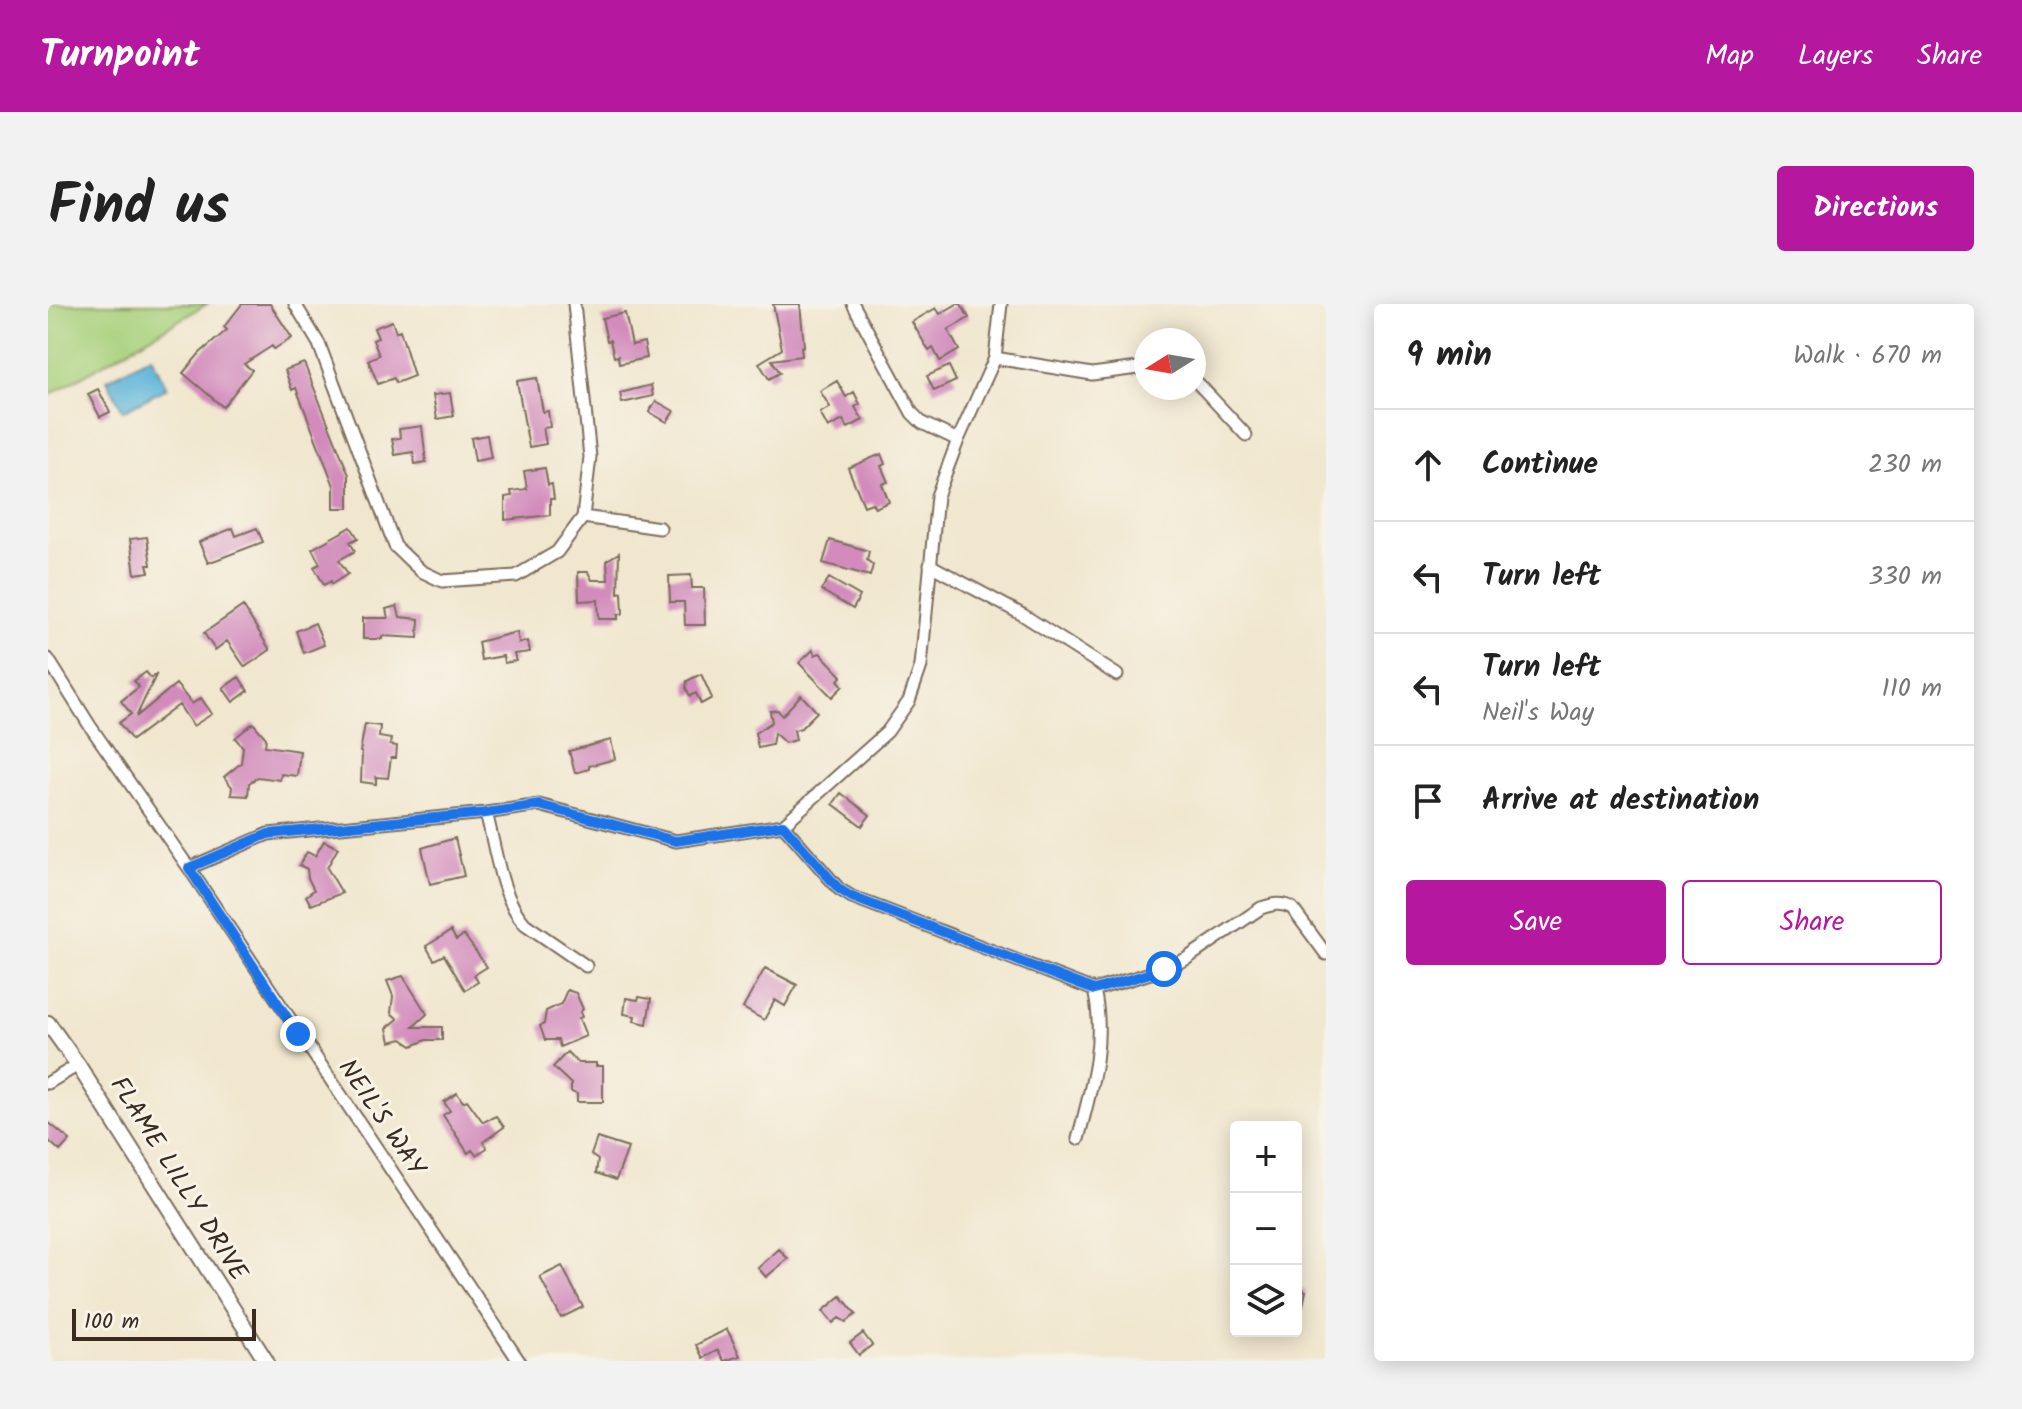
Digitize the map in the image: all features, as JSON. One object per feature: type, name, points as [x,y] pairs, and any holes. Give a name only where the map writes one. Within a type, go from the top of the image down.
[{"type":"street","points":[[295,304],[319,344],[395,546],[421,571],[442,581],[516,576],[557,552],[583,517],[590,457],[574,304]]},
{"type":"street","points":[[853,304],[912,413],[922,423],[958,440]]},
{"type":"street","points":[[189,868],[268,834],[539,805],[676,841],[783,825],[887,732],[909,701],[921,666],[937,496],[995,358],[1001,304]]},
{"type":"street","points":[[995,358],[1092,374],[1134,369]]},
{"type":"street","points":[[1206,392],[1246,435]]},
{"type":"street","points":[[583,517],[660,528]]},
{"type":"street","points":[[930,565],[1023,615],[1117,675]]},
{"type":"street","name":"NEIL'S WAY","points":[[48,659],[90,726],[189,868],[519,1361]]},
{"type":"street","points":[[486,813],[517,916],[586,966]]},
{"type":"street","points":[[783,825],[839,889],[852,897],[1094,990],[1186,959],[1261,908],[1272,904],[1283,903],[1292,908],[1326,954]]},
{"type":"street","points":[[1078,1139],[1099,1043],[1100,1014],[1094,990]]},
{"type":"street","name":"FLAME LILLY DRIVE","points":[[48,1023],[78,1065],[266,1361]]},
{"type":"street","points":[[48,1083],[78,1065]]},
{"type":"green space","points":[[48,304],[207,304],[48,396]]},
{"type":"water","points":[[151,356],[167,388],[123,411],[107,380]]},
{"type":"building","points":[[242,304],[270,304],[292,338],[274,349],[272,346],[244,364],[252,370],[223,407],[183,373],[200,353],[227,330],[224,327]]},
{"type":"building","points":[[773,304],[800,304],[804,346],[801,347],[802,356],[772,360],[780,373],[769,379],[759,363],[782,349]]},
{"type":"building","points":[[961,304],[969,318],[948,330],[959,350],[940,361],[933,348],[929,351],[912,322],[936,308],[940,314]]},
{"type":"building","points":[[625,313],[632,345],[644,342],[647,358],[619,364],[610,340],[607,341],[602,318]]},
{"type":"building","points":[[392,321],[396,332],[400,330],[414,376],[396,383],[394,378],[378,384],[368,360],[379,355],[373,340],[378,338],[374,328]]},
{"type":"building","points":[[304,363],[349,475],[349,508],[334,508],[334,486],[296,388],[292,390],[285,370]]},
{"type":"building","points":[[949,366],[956,381],[934,391],[927,376]]},
{"type":"building","points":[[537,378],[543,412],[548,411],[550,427],[543,428],[546,444],[529,447],[517,381]]},
{"type":"building","points":[[837,381],[846,397],[854,392],[860,404],[855,407],[863,420],[848,428],[843,420],[828,428],[820,413],[830,407],[820,391]]},
{"type":"building","points":[[651,385],[653,396],[622,403],[620,393]]},
{"type":"building","points":[[98,389],[110,412],[100,417],[88,394]]},
{"type":"building","points":[[450,393],[454,416],[437,419],[433,395]]},
{"type":"building","points":[[656,401],[674,411],[667,422],[649,412]]},
{"type":"building","points":[[422,426],[426,462],[415,464],[413,452],[395,455],[392,439],[400,438],[399,429]]},
{"type":"building","points":[[487,435],[491,458],[475,461],[471,438]]},
{"type":"building","points":[[881,454],[885,464],[881,466],[888,482],[882,484],[889,502],[875,508],[872,503],[864,506],[848,468]]},
{"type":"building","points":[[545,468],[554,499],[550,499],[550,515],[505,520],[505,497],[512,496],[511,491],[527,489],[524,471]]},
{"type":"building","points":[[351,527],[358,538],[350,542],[355,551],[339,560],[348,574],[332,584],[331,581],[324,585],[314,567],[320,564],[312,549]]},
{"type":"building","points":[[233,528],[236,536],[257,528],[263,542],[208,563],[199,542]]},
{"type":"building","points":[[147,537],[149,572],[135,574],[130,539]]},
{"type":"building","points":[[830,540],[869,551],[867,560],[873,565],[870,576],[823,563]]},
{"type":"building","points":[[619,553],[618,593],[622,592],[623,614],[618,614],[618,619],[599,619],[598,600],[579,601],[578,572],[588,572],[592,580],[608,580],[607,560]]},
{"type":"building","points":[[691,575],[692,588],[704,588],[705,625],[685,625],[684,602],[670,602],[669,576]]},
{"type":"building","points":[[829,578],[860,596],[853,609],[821,590]]},
{"type":"building","points":[[243,606],[270,650],[245,667],[227,641],[215,650],[204,633]]},
{"type":"building","points":[[397,606],[400,617],[419,619],[418,638],[382,636],[382,639],[363,639],[363,618],[388,618],[386,609]]},
{"type":"building","points":[[315,623],[324,645],[304,653],[296,631]]},
{"type":"building","points":[[517,632],[519,643],[528,641],[530,652],[514,654],[516,661],[504,663],[503,656],[481,660],[478,642]]},
{"type":"building","points":[[813,650],[815,655],[820,653],[842,676],[838,680],[843,686],[832,697],[799,663]]},
{"type":"building","points":[[146,672],[151,678],[157,673],[136,717],[176,684],[192,704],[201,698],[212,714],[193,726],[179,705],[132,740],[119,723],[131,714],[121,701],[139,687],[134,681]]},
{"type":"building","points":[[701,674],[712,698],[701,704],[696,693],[690,696],[686,688],[687,681]]},
{"type":"building","points":[[239,677],[248,691],[233,702],[223,688]]},
{"type":"building","points":[[801,695],[817,712],[801,728],[794,730],[796,740],[785,743],[774,733],[772,745],[758,748],[755,733],[772,722],[770,711],[778,710],[782,716]]},
{"type":"building","points":[[253,723],[266,738],[265,746],[300,751],[297,776],[281,774],[280,780],[258,777],[249,783],[248,796],[231,795],[232,787],[224,777],[241,763],[243,747],[235,738]]},
{"type":"building","points":[[365,724],[380,726],[379,737],[391,739],[390,745],[397,746],[396,758],[391,758],[388,778],[376,777],[376,784],[361,782],[360,752]]},
{"type":"building","points":[[611,740],[615,759],[575,773],[569,751]]},
{"type":"building","points":[[841,793],[870,815],[862,826],[833,804]]},
{"type":"building","points":[[455,838],[464,876],[430,884],[422,848]]},
{"type":"building","points":[[324,841],[338,848],[327,868],[342,893],[311,905],[306,896],[314,890],[307,869],[299,865],[307,852],[315,856]]},
{"type":"building","points":[[451,931],[456,940],[464,935],[487,967],[474,975],[478,982],[465,990],[444,955],[434,960],[426,946]]},
{"type":"building","points":[[765,968],[797,985],[785,1006],[775,1000],[764,1020],[743,1008]]},
{"type":"building","points":[[403,976],[427,1014],[413,1027],[442,1027],[442,1040],[426,1040],[412,1046],[402,1039],[390,1042],[387,1028],[398,1019],[391,1013],[393,996],[387,981]]},
{"type":"building","points":[[567,990],[576,993],[583,1009],[579,1018],[586,1036],[560,1047],[558,1040],[545,1040],[540,1026],[544,1024],[546,1011],[561,1004]]},
{"type":"building","points":[[639,997],[651,999],[647,1024],[634,1021],[635,1016],[624,1014],[626,998],[638,1000]]},
{"type":"building","points":[[567,1052],[578,1063],[603,1066],[603,1102],[577,1102],[577,1094],[571,1092],[571,1084],[553,1067]]},
{"type":"building","points":[[457,1093],[463,1102],[467,1100],[483,1122],[496,1116],[504,1127],[483,1142],[487,1148],[476,1155],[472,1150],[468,1153],[443,1115],[450,1111],[444,1102]]},
{"type":"building","points":[[48,1122],[70,1140],[60,1151],[48,1140]]},
{"type":"building","points":[[597,1138],[628,1148],[616,1180],[596,1173],[598,1160],[591,1155]]},
{"type":"building","points":[[779,1249],[788,1259],[766,1277],[758,1268]]},
{"type":"building","points":[[562,1266],[583,1307],[561,1318],[540,1277]]},
{"type":"building","points":[[841,1296],[856,1314],[846,1322],[839,1318],[833,1323],[823,1311]]},
{"type":"building","points":[[727,1329],[740,1356],[724,1361],[718,1350],[703,1358],[696,1345]]},
{"type":"building","points":[[863,1333],[872,1345],[859,1355],[850,1343]]},
{"type":"route","points":[[298,1034],[189,868],[268,834],[539,805],[676,841],[783,825],[839,889],[852,897],[1094,990],[1164,969]]}]
